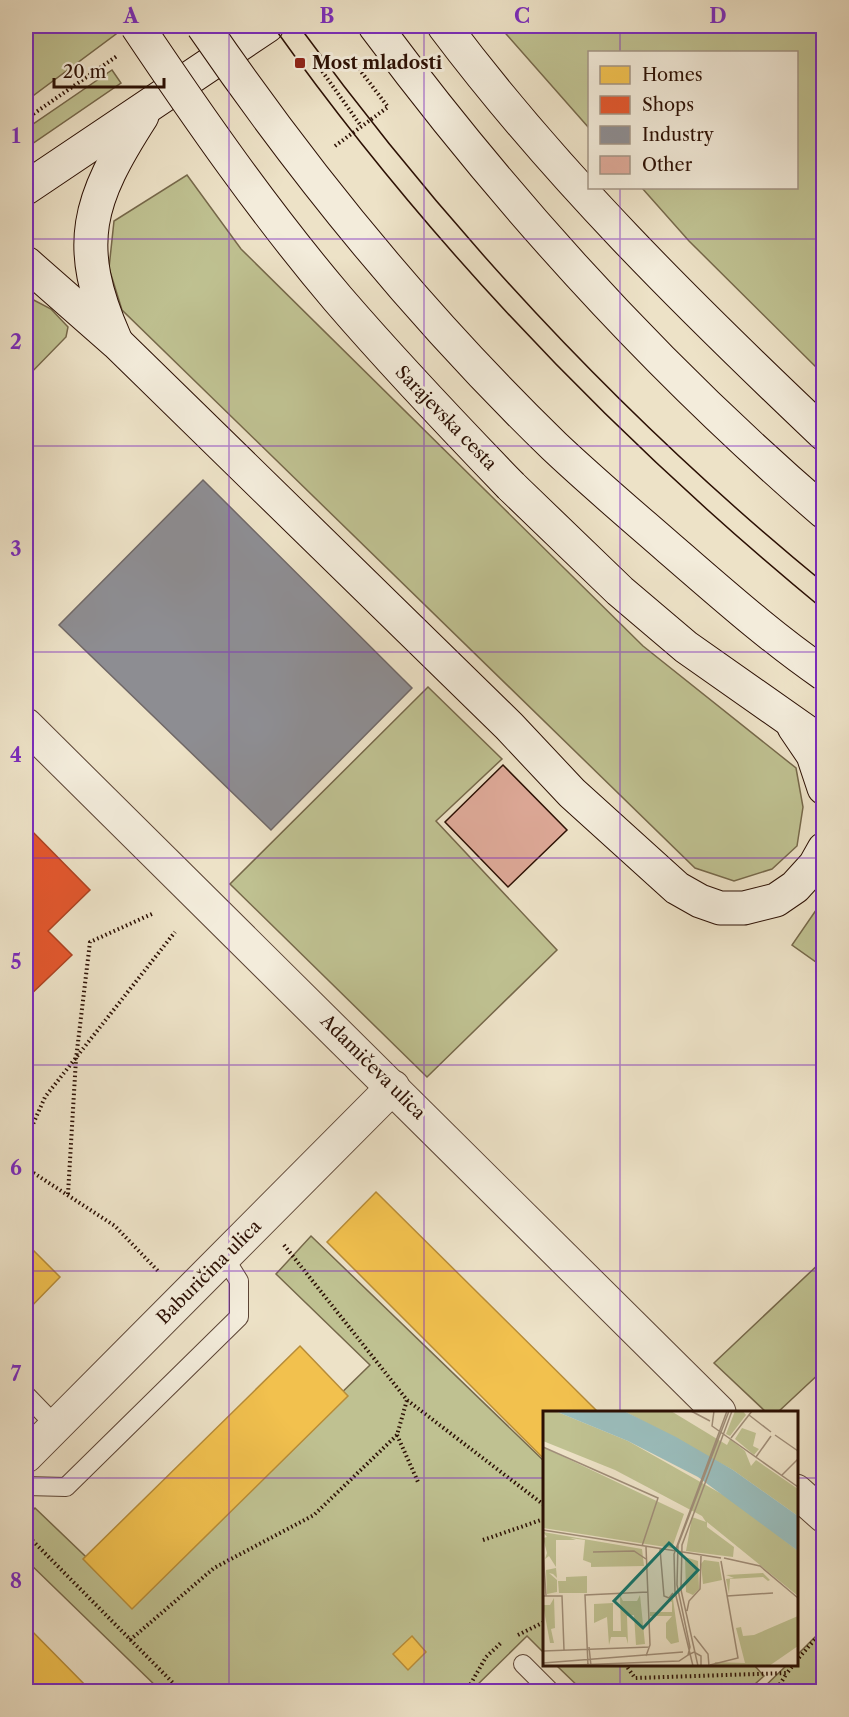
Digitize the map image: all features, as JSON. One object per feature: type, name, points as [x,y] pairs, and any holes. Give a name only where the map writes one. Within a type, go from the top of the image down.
[{"type":"main road","name":"Sarajevska cesta","points":[[137,26],[259,199],[337,298],[511,486],[621,591],[678,640],[791,723],[824,744]]},
{"type":"main road","points":[[203,26],[312,176],[381,261],[447,336],[554,446],[729,599],[824,674]]},
{"type":"main road","points":[[26,188],[267,26]]},
{"type":"main road","points":[[375,26],[482,162],[589,283],[685,384],[824,512]]},
{"type":"main road","points":[[444,26],[597,207],[695,312],[824,434]]},
{"type":"main road","points":[[117,343],[99,303],[92,275],[91,221],[99,193],[118,154],[150,104]]},
{"type":"main road","points":[[26,263],[117,343],[509,726],[572,793],[677,888],[700,902],[720,908],[744,908],[776,900],[795,887],[815,866],[824,849]]},
{"type":"main road","points":[[791,723],[813,755],[824,788]]},
{"type":"main road","name":"Adamičeva ulica","points":[[26,725],[717,1411]]},
{"type":"main road","name":"Baburičina ulica","points":[[26,1456],[393,1087]]},
{"type":"main road","points":[[798,1493],[824,1516]]},
{"type":"lane","points":[[26,1486],[66,1487],[239,1317],[239,1281],[224,1257]]},
{"type":"lane","points":[[26,1395],[56,1425]]},
{"type":"lane","points":[[523,1664],[551,1692]]},
{"type":"path","points":[[332,142],[335,147],[388,107],[349,55]]},
{"type":"path","points":[[26,119],[118,56]]},
{"type":"path","points":[[317,64],[361,126]]},
{"type":"path","points":[[68,1194],[76,1059],[90,942],[154,913]]},
{"type":"path","points":[[26,1140],[45,1097],[175,932]]},
{"type":"path","points":[[26,1168],[115,1226],[184,1298]]},
{"type":"path","points":[[262,1218],[407,1400],[543,1504]]},
{"type":"path","points":[[130,1640],[214,1568],[314,1515],[397,1435],[407,1400]]},
{"type":"path","points":[[397,1435],[418,1482]]},
{"type":"path","points":[[483,1540],[543,1519]]},
{"type":"path","points":[[26,1534],[182,1692]]},
{"type":"path","points":[[798,1659],[824,1629]]},
{"type":"path","points":[[466,1692],[486,1657],[502,1642]]},
{"type":"path","points":[[626,1666],[635,1678],[787,1673]]},
{"type":"path","points":[[775,1692],[793,1666]]},
{"type":"green space","points":[[26,26],[111,26],[116,34],[26,101]]},
{"type":"green space","points":[[499,26],[823,26],[823,374],[689,241],[643,189],[798,189],[798,51],[588,51],[588,127]]},
{"type":"green space","points":[[112,70],[121,83],[26,148],[26,129]]},
{"type":"green space","points":[[187,175],[241,249],[643,646],[796,768],[803,807],[797,846],[772,869],[734,881],[695,868],[122,310],[109,268],[114,221]]},
{"type":"green space","points":[[26,296],[51,309],[68,327],[66,337],[26,378]]},
{"type":"green space","points":[[428,687],[502,759],[436,821],[557,950],[427,1077],[230,884]]},
{"type":"green space","points":[[823,900],[823,967],[792,945]]},
{"type":"green space","points":[[311,1236],[543,1460],[543,1652],[527,1636],[471,1691],[161,1691],[26,1560],[26,1517],[35,1508],[130,1599],[370,1365],[276,1274]]},
{"type":"green space","points":[[823,1260],[823,1370],[779,1411],[765,1411],[714,1363]]},
{"type":"green space","points":[[823,1629],[823,1691],[760,1691],[786,1666],[798,1666],[798,1654]]},
{"type":"green space","points":[[557,1666],[755,1666],[764,1676],[747,1691],[583,1691]]},
{"type":"building: Homes","points":[[376,1192],[597,1411],[543,1411],[543,1458],[327,1242]]},
{"type":"building: Homes","points":[[26,1243],[60,1277],[26,1312]]},
{"type":"building: Homes","points":[[300,1346],[348,1396],[132,1609],[83,1559]]},
{"type":"building: Homes","points":[[26,1625],[92,1692],[26,1692]]},
{"type":"building: Homes","points":[[412,1636],[426,1652],[408,1670],[393,1654]]},
{"type":"building: Shops","points":[[26,825],[90,890],[48,931],[72,955],[26,999]]},
{"type":"building: Industry","points":[[203,480],[412,688],[271,830],[59,625]]},
{"type":"building: Other","points":[[503,765],[567,830],[508,887],[445,822]]},
{"type":"tram line","points":[[273,26],[396,186],[529,336],[599,408],[672,477],[824,610]]},
{"type":"tram line","points":[[299,26],[417,177],[544,321],[610,390],[679,456],[750,521],[824,583]]},
{"type":"place","name":"Most mladosti","points":[[300,63]]}]
